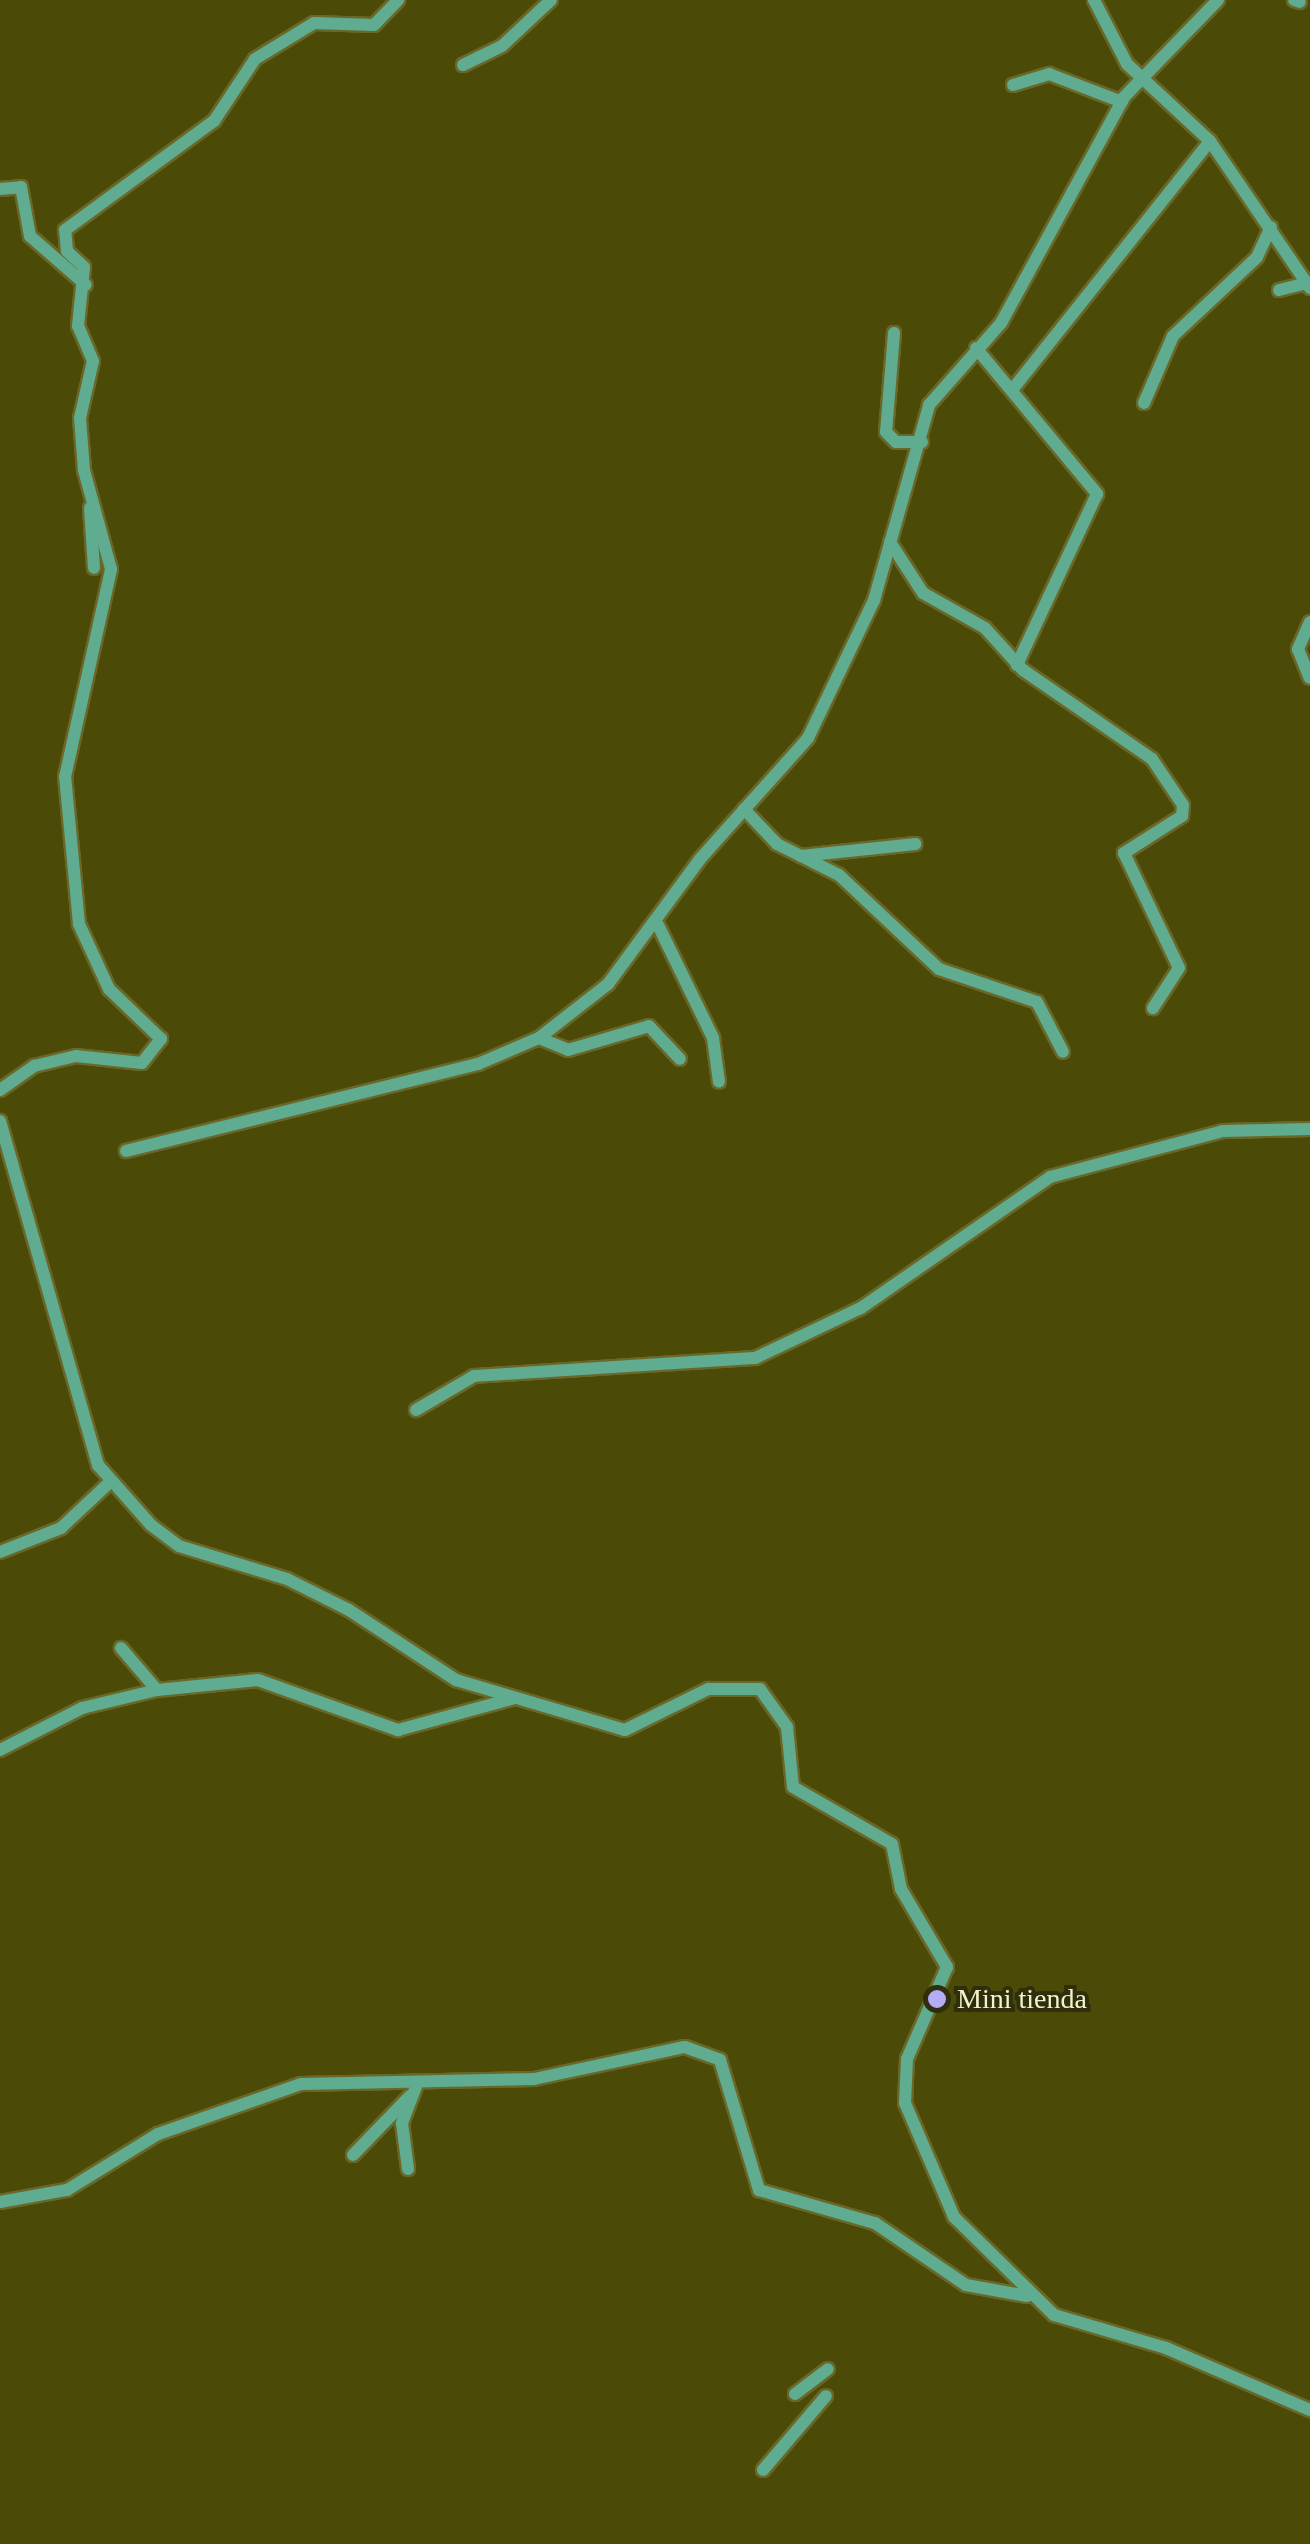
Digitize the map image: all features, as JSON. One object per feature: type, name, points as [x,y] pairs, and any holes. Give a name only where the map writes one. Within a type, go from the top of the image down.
[{"type":"street","points":[[94,568],[80,418],[94,373],[78,326],[86,285],[66,230],[214,120],[254,59],[314,23],[374,25],[398,0]]},
{"type":"street","points":[[463,65],[502,46],[551,0]]},
{"type":"street","points":[[1094,0],[1142,77],[1210,140],[1308,286],[1278,290]]},
{"type":"street","points":[[126,1151],[478,1064],[539,1038],[608,984],[658,926],[744,809],[808,738],[849,664],[922,442],[928,405],[1001,323],[1122,102],[1218,0]]},
{"type":"street","points":[[1013,85],[1049,74],[1122,102]]},
{"type":"street","points":[[1012,390],[1210,140]]},
{"type":"street","points":[[0,189],[21,186],[30,236],[86,285]]},
{"type":"street","points":[[1144,403],[1173,336],[1257,257],[1271,226]]},
{"type":"street","points":[[894,333],[884,425],[896,442],[922,442]]},
{"type":"street","points":[[976,348],[1098,494],[1016,664]]},
{"type":"street","points":[[0,1090],[34,1066],[76,1056],[142,1062],[162,1038],[109,990],[79,924],[65,777],[111,568],[84,471]]},
{"type":"street","points":[[890,542],[923,592],[985,628],[1016,664],[1152,759],[1184,808],[1124,854],[1179,968],[1152,1008]]},
{"type":"street","points":[[1310,622],[1298,649],[1310,678]]},
{"type":"street","points":[[744,809],[801,856],[839,875],[939,968],[1037,1002],[1063,1052]]},
{"type":"street","points":[[801,856],[915,844]]},
{"type":"street","points":[[658,926],[713,1038],[719,1082]]},
{"type":"street","points":[[539,1038],[568,1050],[649,1026],[680,1059]]},
{"type":"street","points":[[0,1121],[11,1184],[110,1482],[179,1546],[287,1579],[456,1680],[625,1730],[708,1688],[760,1689],[787,1727],[792,1787],[892,1844],[901,1890],[947,1967],[906,2059],[905,2103],[954,2217],[1027,2296],[1054,2315],[1152,2342],[1310,2410]]},
{"type":"street","points":[[416,1410],[474,1376],[755,1358],[861,1308],[1050,1177],[1224,1131],[1310,1129]]},
{"type":"street","points":[[0,1552],[61,1528],[110,1482]]},
{"type":"street","points":[[121,1648],[157,1690]]},
{"type":"street","points":[[0,1750],[82,1708],[157,1690],[258,1680],[398,1730],[514,1698]]},
{"type":"street","points":[[0,2202],[67,2190],[158,2134],[302,2084],[414,2089],[594,2072],[656,2052],[702,2051],[726,2072],[759,2190],[876,2223],[966,2286],[1027,2296]]},
{"type":"street","points":[[353,2155],[414,2089]]},
{"type":"street","points":[[408,2169],[402,2123],[414,2089]]},
{"type":"street","points":[[795,2394],[828,2368]]},
{"type":"street","points":[[763,2470],[826,2396]]},
{"type":"place","name":"Mini tienda","points":[[937,1999]]}]
